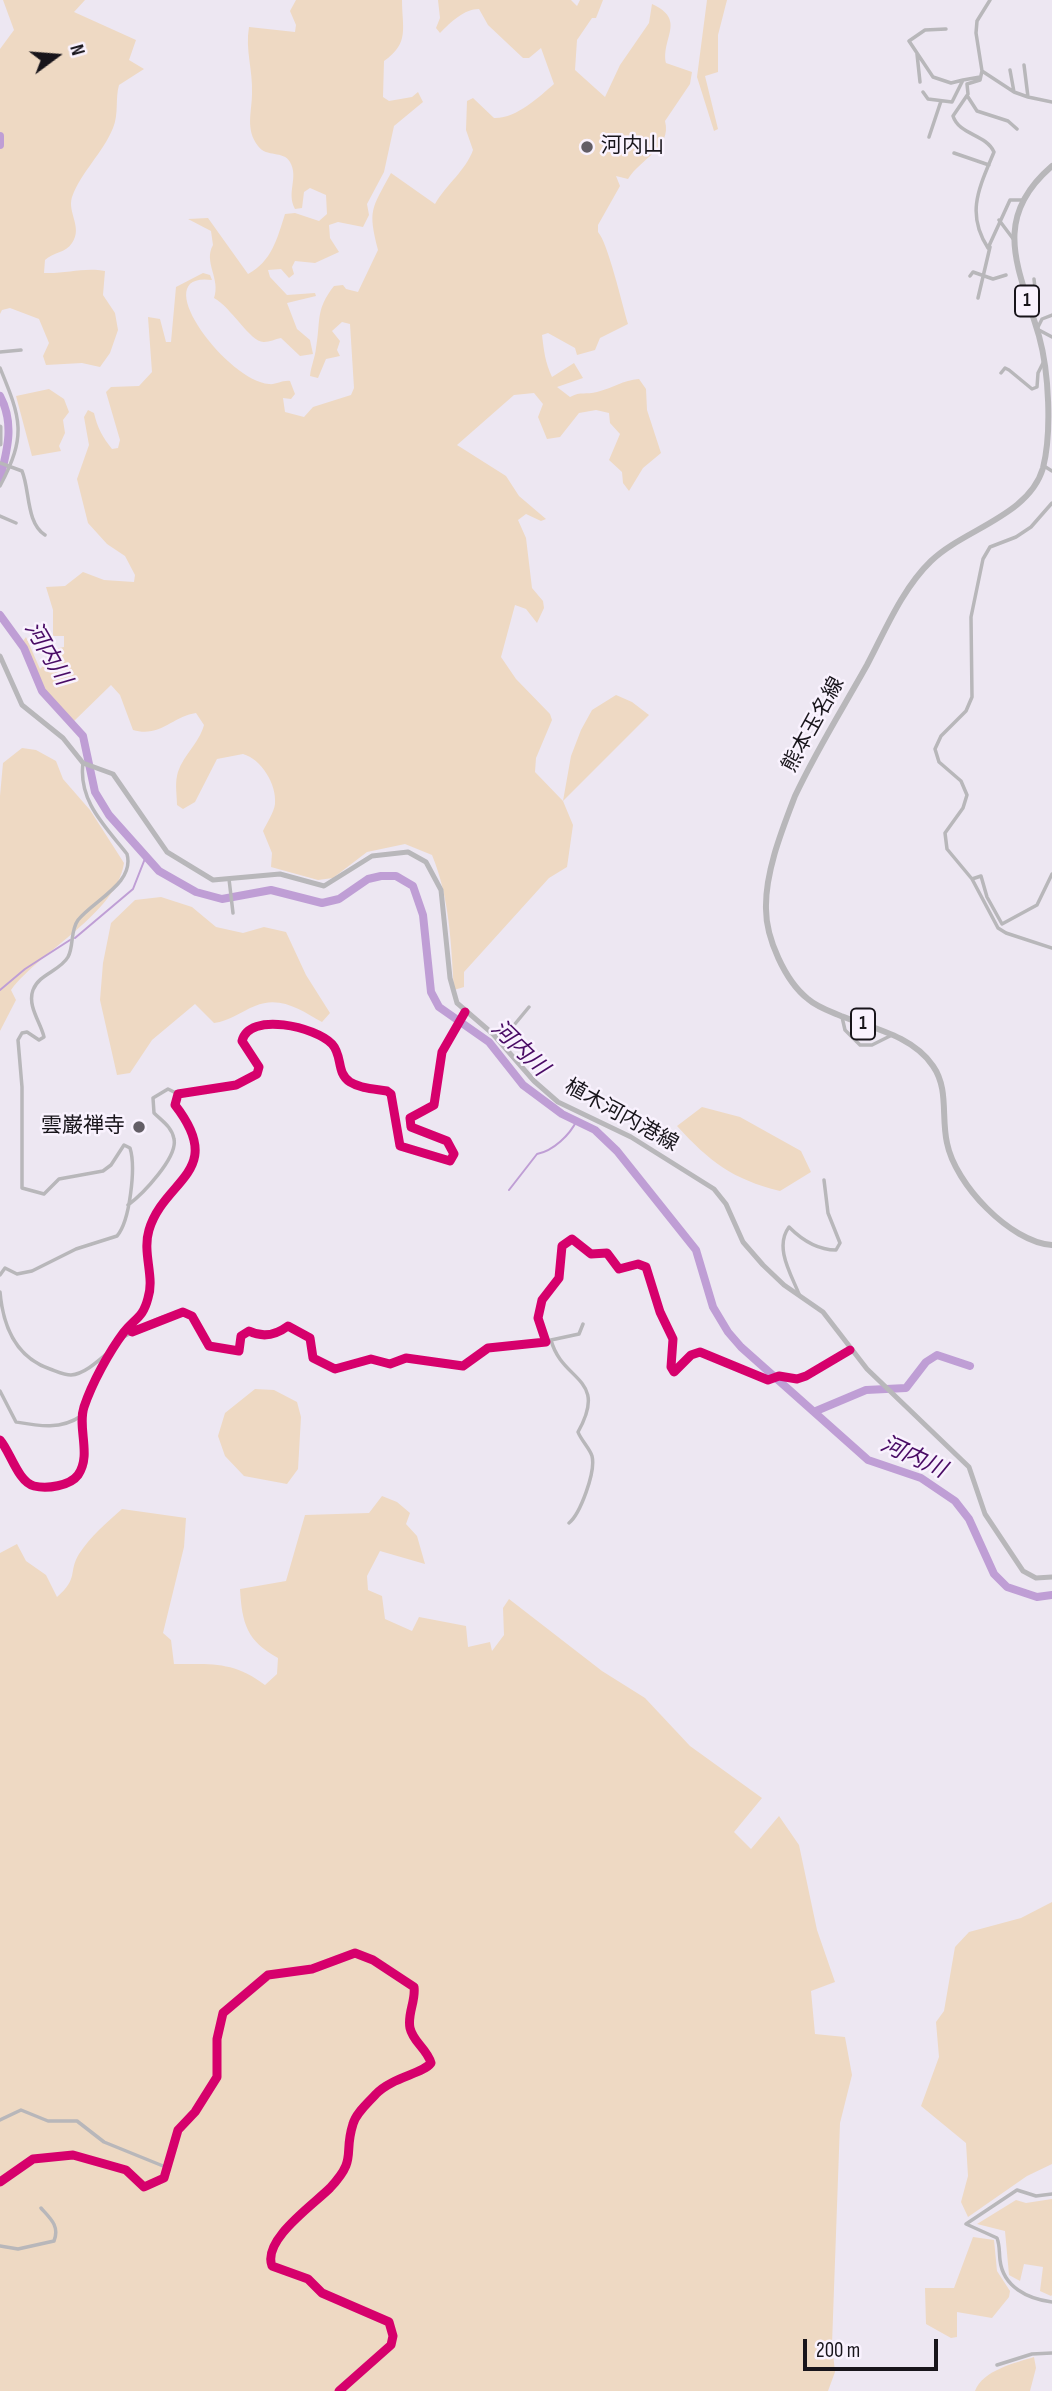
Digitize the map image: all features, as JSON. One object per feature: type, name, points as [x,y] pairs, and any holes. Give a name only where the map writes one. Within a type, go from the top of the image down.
[{"type":"main road","name":"熊本玉名線","points":[[1052,166],[1023,200],[1016,220],[1014,240],[1015,260],[1044,359],[1047,388],[1044,466],[1035,487],[1023,499],[931,561],[915,579],[798,791],[785,823],[768,886],[765,909],[768,929],[796,988],[813,1003],[914,1046],[935,1069],[942,1088],[950,1158],[964,1181],[1012,1231],[1033,1242],[1052,1245]]},
{"type":"main road","points":[[0,427],[0,444]]},
{"type":"main road","points":[[0,656],[22,705],[63,738],[86,765]]},
{"type":"main road","name":"植木河内港線","points":[[86,765],[106,769],[113,774],[167,852],[213,880],[280,874],[324,886],[372,856],[396,852],[418,854],[426,862],[442,890],[453,992],[464,1014],[500,1042],[534,1081],[558,1102],[631,1137],[714,1189],[726,1204],[751,1252],[778,1280],[822,1312],[850,1350],[969,1467],[985,1514],[1023,1571],[1036,1578],[1052,1577]]},
{"type":"street","points":[[990,0],[977,21],[975,33],[982,71],[980,80],[967,83],[968,94],[977,111],[1008,121],[1017,129]]},
{"type":"street","points":[[946,29],[925,30],[909,40],[933,77],[951,83],[980,77]]},
{"type":"street","points":[[917,54],[920,82]]},
{"type":"street","points":[[1024,65],[1028,97]]},
{"type":"street","points":[[982,71],[1014,92],[1052,102]]},
{"type":"street","points":[[1010,71],[1014,92]]},
{"type":"street","points":[[923,92],[928,99],[952,102],[963,80]]},
{"type":"street","points":[[968,94],[954,112],[954,120],[958,126],[992,147],[994,152],[981,179],[975,211],[980,236],[990,247]]},
{"type":"street","points":[[929,137],[941,101]]},
{"type":"street","points":[[954,153],[989,165]]},
{"type":"street","points":[[978,298],[999,220],[1010,200],[1023,200]]},
{"type":"street","points":[[999,220],[1014,240]]},
{"type":"street","points":[[970,276],[973,272],[993,279],[1006,275]]},
{"type":"street","points":[[1025,294],[1035,288],[1034,279]]},
{"type":"street","points":[[1052,315],[1042,319],[1037,329],[1052,337]]},
{"type":"street","points":[[0,352],[21,350]]},
{"type":"street","points":[[1001,373],[1005,368],[1009,370],[1032,389],[1037,387],[1038,373],[1044,359]]},
{"type":"street","points":[[0,368],[20,421],[17,446],[0,486]]},
{"type":"street","points":[[0,463],[22,471],[36,526],[45,534]]},
{"type":"street","points":[[1044,466],[1052,471]]},
{"type":"street","points":[[1052,503],[1021,534],[996,544],[985,553],[971,617],[972,697],[966,711],[936,744],[939,762],[965,787],[967,802],[950,824],[944,841],[972,878],[998,928],[1052,948]]},
{"type":"street","points":[[0,516],[16,523]]},
{"type":"street","points":[[0,1275],[5,1268],[18,1274],[32,1271],[76,1249],[113,1238],[122,1230],[128,1205],[132,1156],[124,1145],[111,1165],[103,1171],[59,1179],[44,1194],[22,1188],[22,1087],[18,1040],[22,1033],[27,1032],[39,1040],[44,1037],[33,1010],[33,991],[39,980],[68,958],[76,923],[118,883],[128,870],[130,862],[127,854],[84,796],[81,782],[86,765]]},
{"type":"street","points":[[972,878],[981,876],[987,897],[1002,924],[1037,905],[1052,874]]},
{"type":"street","points":[[229,879],[233,913]]},
{"type":"street","points":[[500,1042],[529,1007]]},
{"type":"street","points":[[128,1205],[141,1195],[171,1155],[175,1141],[171,1129],[154,1113],[153,1098],[168,1090],[178,1094],[236,1085],[257,1074],[258,1067],[242,1041],[244,1034],[252,1028],[301,1026],[326,1038],[338,1052],[342,1075],[352,1084],[391,1094],[400,1146],[450,1161],[454,1154],[447,1142],[420,1132],[410,1124],[415,1113],[434,1105],[442,1052],[464,1014]]},
{"type":"street","points":[[842,1016],[845,1030],[860,1045],[872,1045],[892,1035]]},
{"type":"street","points":[[0,1440],[28,1484],[59,1485],[76,1478],[83,1464],[82,1415],[90,1394],[125,1330],[140,1318],[151,1289],[146,1254],[153,1222],[184,1180],[195,1154],[192,1130],[175,1105],[178,1094]]},
{"type":"street","points":[[799,1294],[784,1257],[783,1242],[789,1227],[814,1246],[835,1250],[841,1243],[828,1213],[824,1180]]},
{"type":"street","points":[[569,1523],[579,1514],[591,1471],[592,1456],[578,1432],[590,1411],[582,1381],[558,1359],[538,1318],[542,1300],[559,1278],[562,1245],[572,1239],[591,1254],[607,1253],[619,1269],[638,1264],[646,1267],[660,1312],[673,1339],[671,1371],[677,1371],[691,1355],[700,1352],[768,1380],[779,1376],[797,1378],[806,1376],[850,1350]]},
{"type":"street","points":[[0,1292],[8,1328],[16,1345],[28,1358],[70,1375],[85,1370],[119,1342],[168,1315],[183,1312],[192,1316],[209,1346],[232,1352],[239,1351],[241,1336],[249,1331],[258,1335],[273,1334],[288,1326],[310,1338],[313,1358],[335,1369],[371,1359],[390,1364],[406,1358],[463,1366],[472,1362],[481,1351],[495,1346],[517,1348],[579,1334],[583,1324]]},
{"type":"street","points":[[0,1328],[8,1328]]},
{"type":"street","points":[[0,1391],[16,1422],[47,1427],[73,1421],[82,1415]]},
{"type":"street","points":[[0,2182],[33,2159],[74,2155],[127,2170],[144,2187],[164,2178],[178,2130],[195,2112],[217,2077],[220,2020],[231,2003],[268,1975],[312,1969],[343,1956],[363,1954],[414,1987],[415,1996],[409,2026],[431,2063],[424,2070],[404,2075],[384,2086],[358,2114],[352,2130],[349,2166],[270,2250],[272,2266],[308,2279],[322,2293],[389,2322],[393,2336],[386,2351],[366,2364],[339,2391]]},
{"type":"street","points":[[0,2120],[21,2110],[48,2121],[77,2121],[104,2142],[168,2168]]},
{"type":"street","points":[[1052,2194],[1036,2196],[1017,2190],[966,2224],[997,2238],[1003,2271],[1013,2286],[1034,2298],[1052,2302]]},
{"type":"street","points":[[0,2246],[18,2249],[54,2241],[57,2233],[55,2225],[41,2208]]},
{"type":"street","points":[[997,2365],[1032,2354],[1052,2353]]},
{"type":"shaded area","points":[[3,0],[85,0],[74,12],[136,40],[129,60],[144,69],[119,85],[113,128],[72,197],[71,209],[76,231],[72,243],[45,260],[44,273],[105,271],[103,295],[115,313],[118,330],[110,353],[100,367],[82,363],[46,365],[43,356],[49,343],[39,319],[10,308],[2,310],[0,314],[0,49],[14,30]]},
{"type":"shaded area","points":[[296,0],[402,0],[403,34],[398,48],[384,61],[383,97],[389,101],[412,97],[418,92],[423,102],[394,126],[384,172],[367,204],[369,215],[363,227],[338,222],[329,225],[330,238],[339,252],[315,263],[295,261],[292,267],[294,274],[289,278],[281,269],[268,270],[270,277],[287,295],[315,293],[316,296],[287,303],[297,329],[310,340],[313,354],[300,356],[281,338],[266,342],[253,337],[214,298],[216,291],[210,258],[213,245],[211,231],[188,219],[208,218],[248,274],[268,256],[285,214],[295,213],[319,221],[327,214],[326,195],[310,188],[304,192],[302,208],[295,209],[290,162],[283,156],[262,150],[254,140],[250,127],[252,85],[249,27],[295,32],[296,25],[290,11]]},
{"type":"shaded area","points":[[438,0],[571,0],[577,6],[580,0],[603,0],[596,18],[592,18],[577,40],[575,70],[605,97],[620,65],[649,23],[652,4],[668,16],[670,23],[666,63],[692,72],[690,84],[665,121],[666,130],[660,146],[628,179],[616,176],[620,186],[598,225],[628,324],[600,338],[595,350],[577,355],[575,348],[548,333],[542,335],[546,361],[552,377],[574,363],[583,378],[557,387],[570,397],[639,379],[646,389],[647,410],[661,453],[643,468],[629,491],[623,483],[622,472],[609,460],[620,434],[610,423],[609,413],[596,410],[579,413],[560,437],[547,439],[538,417],[543,404],[534,393],[514,395],[457,445],[506,476],[519,496],[546,519],[541,521],[526,514],[518,520],[526,538],[532,588],[543,601],[544,608],[537,623],[526,609],[515,605],[501,657],[516,679],[550,714],[552,720],[536,758],[535,772],[563,801],[573,825],[567,867],[549,878],[464,972],[464,987],[454,990],[446,905],[432,855],[405,844],[367,852],[333,878],[318,880],[271,867],[272,853],[263,831],[273,810],[275,796],[267,773],[256,761],[243,754],[217,759],[195,802],[183,809],[177,805],[176,779],[204,725],[196,713],[159,729],[143,732],[133,730],[120,695],[111,685],[72,723],[53,708],[39,688],[33,677],[23,641],[26,637],[40,669],[50,659],[50,650],[64,647],[64,636],[53,636],[53,610],[46,587],[65,586],[83,572],[104,580],[134,582],[135,575],[125,556],[107,544],[88,523],[77,479],[89,445],[84,417],[88,410],[94,413],[106,441],[112,449],[118,448],[120,440],[106,392],[111,387],[139,386],[152,372],[148,317],[160,319],[166,342],[171,342],[176,287],[203,273],[210,275],[212,280],[193,282],[186,292],[189,308],[199,328],[233,365],[252,378],[269,384],[290,381],[295,394],[291,399],[283,398],[285,412],[304,417],[313,407],[351,395],[354,388],[350,324],[342,322],[332,331],[340,341],[337,350],[340,356],[326,359],[318,378],[310,376],[320,316],[324,302],[334,286],[343,285],[346,289],[358,292],[378,250],[373,210],[391,173],[435,204],[466,164],[473,150],[466,130],[467,101],[473,98],[494,118],[502,117],[527,106],[554,84],[541,48],[529,58],[523,58],[488,25],[479,9],[463,14],[440,33],[436,28],[440,18]]},
{"type":"shaded area","points":[[707,0],[727,0],[718,35],[718,72],[705,76],[718,129],[714,131],[697,77]]},
{"type":"shaded area","points":[[49,389],[64,399],[69,412],[63,420],[65,433],[59,446],[61,451],[32,456],[16,396]]},
{"type":"shaded area","points":[[616,695],[632,702],[649,715],[563,801],[571,756],[592,710]]},
{"type":"shaded area","points":[[22,748],[36,750],[56,761],[63,779],[90,810],[124,863],[118,881],[93,915],[40,960],[11,990],[16,1000],[0,1031],[0,796],[3,763]]},
{"type":"shaded area","points":[[161,897],[192,907],[216,927],[243,933],[264,927],[286,932],[306,975],[330,1013],[322,1022],[290,1005],[273,1002],[255,1006],[214,1023],[195,1004],[152,1040],[130,1073],[117,1075],[100,1000],[103,963],[111,923],[135,900]]},
{"type":"shaded area","points":[[702,1107],[740,1117],[801,1151],[811,1172],[780,1191],[748,1181],[723,1168],[700,1150],[677,1126]]},
{"type":"shaded area","points":[[255,1389],[274,1390],[297,1402],[301,1417],[298,1469],[287,1484],[244,1476],[225,1456],[218,1436],[225,1413]]},
{"type":"shaded area","points":[[382,1496],[397,1502],[410,1513],[406,1524],[417,1536],[425,1564],[380,1551],[367,1576],[368,1590],[382,1596],[385,1619],[412,1631],[419,1617],[466,1626],[468,1647],[490,1642],[492,1651],[504,1635],[503,1608],[509,1599],[602,1671],[645,1698],[690,1746],[762,1798],[734,1832],[751,1849],[779,1816],[799,1845],[817,1930],[835,1982],[811,1991],[815,2034],[845,2037],[852,2075],[840,2123],[832,2344],[835,2372],[828,2391],[0,2391],[0,1553],[17,1544],[26,1561],[46,1575],[57,1597],[71,1580],[76,1560],[84,1547],[122,1509],[186,1518],[184,1547],[163,1633],[171,1640],[174,1664],[211,1664],[232,1668],[265,1685],[277,1674],[278,1658],[259,1645],[248,1630],[242,1612],[240,1589],[286,1581],[305,1515],[369,1513]]},
{"type":"shaded area","points":[[1052,1902],[1052,2164],[1027,2176],[968,2217],[961,2202],[968,2176],[966,2143],[921,2106],[939,2057],[936,2022],[944,2011],[955,1947],[969,1932],[1021,1918]]},
{"type":"shaded area","points":[[1052,2199],[1051,2296],[1040,2291],[1043,2267],[1024,2264],[1020,2281],[1009,2275],[1005,2231],[977,2224],[1016,2200],[1026,2203]]},
{"type":"shaded area","points":[[973,2237],[994,2240],[997,2271],[1010,2291],[1009,2297],[992,2318],[957,2312],[957,2337],[951,2338],[926,2324],[925,2288],[954,2288]]},
{"type":"shaded area","points":[[1034,2357],[1036,2368],[1030,2391],[975,2391],[992,2373]]},
{"type":"waterway","name":"河内川","points":[[0,136],[0,145]]},
{"type":"waterway","name":"河内川","points":[[0,396],[5,406],[8,427],[7,448],[0,479]]},
{"type":"waterway","name":"河内川","points":[[0,615],[24,648],[42,691],[83,736],[95,792],[109,815],[159,871],[196,892],[222,899],[271,890],[322,903],[339,899],[368,879],[381,876],[396,876],[413,886],[423,915],[431,992],[439,1007],[489,1042],[523,1085],[562,1114],[595,1130],[617,1151],[696,1250],[713,1307],[741,1347],[868,1460],[921,1478],[955,1501],[969,1519],[994,1574],[1007,1587],[1037,1597],[1052,1595]]},
{"type":"waterway","points":[[75,938],[133,889],[146,856]]},
{"type":"waterway","points":[[0,990],[25,969],[70,940]]},
{"type":"waterway","points":[[509,1190],[537,1154],[560,1142],[577,1120]]},
{"type":"waterway","points":[[816,1411],[866,1390],[906,1388],[926,1362],[937,1355],[970,1366]]},
{"type":"cycle path","points":[[0,1440],[23,1479],[34,1486],[58,1486],[70,1482],[78,1475],[84,1459],[82,1415],[87,1398],[113,1349],[146,1305],[150,1290],[147,1247],[149,1230],[157,1213],[194,1161],[195,1146],[189,1128],[175,1105],[178,1094],[236,1085],[257,1074],[259,1067],[242,1041],[247,1032],[257,1026],[269,1024],[298,1028],[312,1032],[332,1044],[343,1074],[350,1082],[391,1094],[400,1146],[450,1161],[454,1154],[447,1141],[411,1127],[410,1118],[434,1105],[442,1052],[465,1012]]},
{"type":"cycle path","points":[[132,1332],[183,1312],[192,1316],[209,1346],[239,1351],[241,1336],[249,1331],[269,1334],[288,1326],[310,1338],[313,1358],[335,1369],[371,1359],[390,1364],[406,1358],[463,1366],[488,1348],[546,1342],[538,1318],[542,1300],[559,1278],[562,1246],[572,1239],[591,1254],[607,1253],[619,1269],[638,1264],[646,1267],[660,1312],[673,1339],[671,1367],[674,1372],[691,1355],[700,1352],[768,1380],[779,1376],[797,1379],[850,1350]]},
{"type":"cycle path","points":[[0,2182],[33,2159],[73,2155],[126,2170],[144,2187],[164,2178],[178,2130],[195,2112],[217,2077],[217,2039],[223,2013],[268,1975],[312,1969],[355,1953],[373,1960],[414,1987],[410,2028],[431,2063],[383,2088],[363,2108],[353,2124],[344,2170],[330,2188],[281,2234],[271,2256],[272,2266],[308,2279],[322,2293],[389,2322],[393,2336],[391,2345],[339,2391]]},
{"type":"place","name":"河内山","points":[[587,147]]},
{"type":"place","name":"雲巌禅寺","points":[[139,1127]]}]
